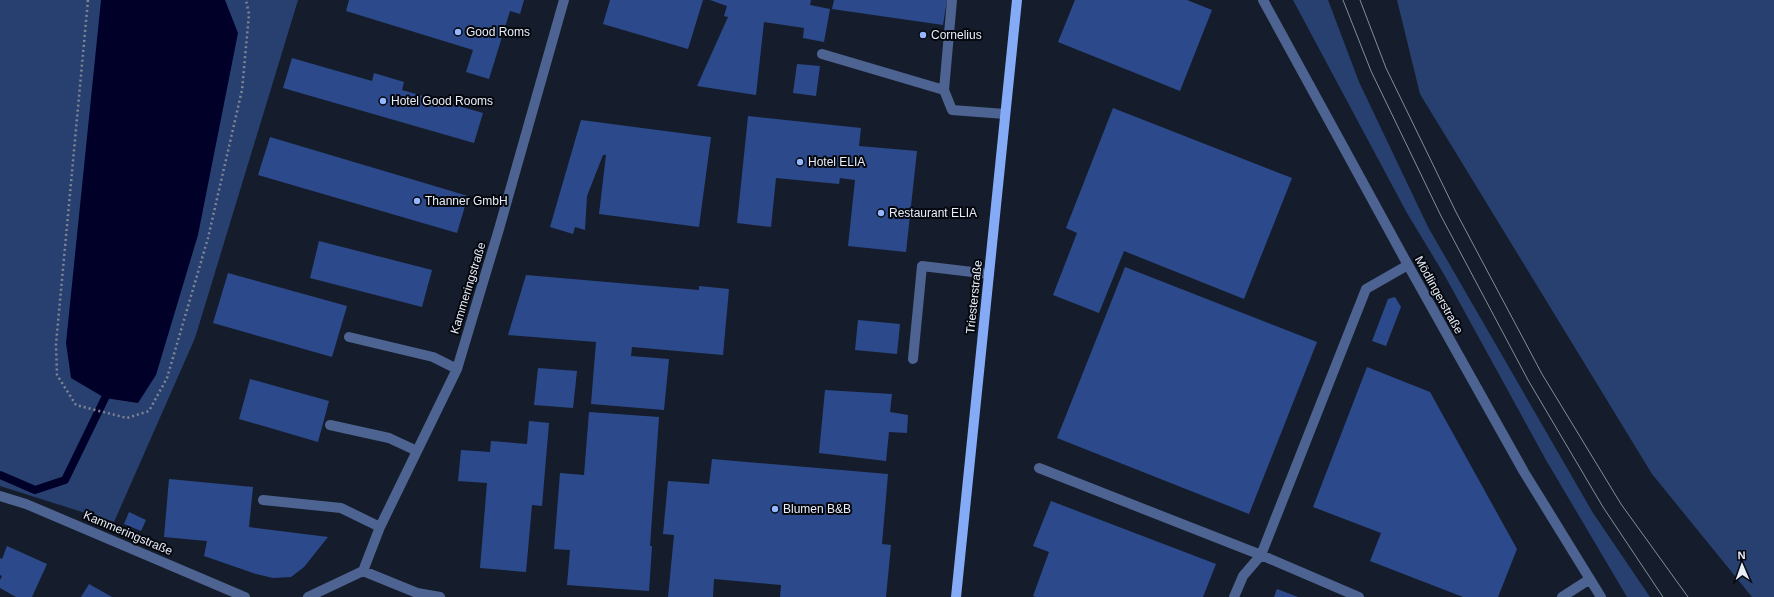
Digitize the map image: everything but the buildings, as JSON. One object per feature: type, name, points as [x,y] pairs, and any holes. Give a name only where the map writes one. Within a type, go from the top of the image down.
[{"type":"main road","name":"Triesterstraße","points":[[956,597],[1017,0]]},
{"type":"street","name":"Kammeringstraße","points":[[363,572],[380,527],[457,369],[502,221],[564,0]]},
{"type":"street","points":[[952,0],[944,90],[952,110],[1005,114]]},
{"type":"street","name":"Mödlingerstraße","points":[[1263,0],[1408,265],[1524,472],[1601,597]]},
{"type":"street","points":[[822,54],[944,90]]},
{"type":"street","points":[[1234,597],[1243,576],[1261,555],[1366,289],[1408,265]]},
{"type":"street","points":[[913,359],[922,266],[989,274]]},
{"type":"street","points":[[349,338],[433,357],[457,369]]},
{"type":"street","points":[[330,425],[389,438],[417,452]]},
{"type":"street","points":[[1040,468],[1261,555],[1359,597]]},
{"type":"street","name":"Kammeringstraße","points":[[0,496],[26,504],[245,597]]},
{"type":"street","points":[[263,500],[341,508],[380,527]]},
{"type":"street","points":[[308,597],[363,572],[417,595],[440,597]]},
{"type":"street","points":[[1562,597],[1590,579]]},
{"type":"path","points":[[88,0],[56,344],[57,376],[76,405],[127,418],[149,411],[166,378],[208,238],[242,90],[249,14],[246,0]]},
{"type":"shaded area","points":[[0,0],[298,0],[195,338],[114,522],[0,486]]},
{"type":"shaded area","points":[[101,0],[225,0],[238,33],[198,235],[156,375],[138,403],[105,398],[71,378],[66,343]]},
{"type":"shaded area","points":[[1293,0],[1328,0],[1359,82],[1428,227],[1593,513],[1650,597],[1627,597],[1546,460],[1445,276],[1407,213]]},
{"type":"shaded area","points":[[1397,0],[1774,0],[1774,597],[1752,597],[1652,474],[1420,94]]},
{"type":"waterway","points":[[0,475],[35,490],[65,480],[105,398]]},
{"type":"tram line","points":[[1343,0],[1371,71],[1441,216],[1528,380],[1603,507],[1663,597]]},
{"type":"tram line","points":[[1360,0],[1386,68],[1456,212],[1542,374],[1621,504],[1688,597]]},
{"type":"place","name":"Good Roms","points":[[458,32]]},
{"type":"place","name":"Cornelius","points":[[923,35]]},
{"type":"place","name":"Hotel Good Rooms","points":[[383,101]]},
{"type":"place","name":"Hotel ELIA","points":[[800,162]]},
{"type":"place","name":"Thanner GmbH","points":[[417,201]]},
{"type":"place","name":"Restaurant ELIA","points":[[881,213]]},
{"type":"place","name":"Blumen B&B","points":[[775,509]]}]
